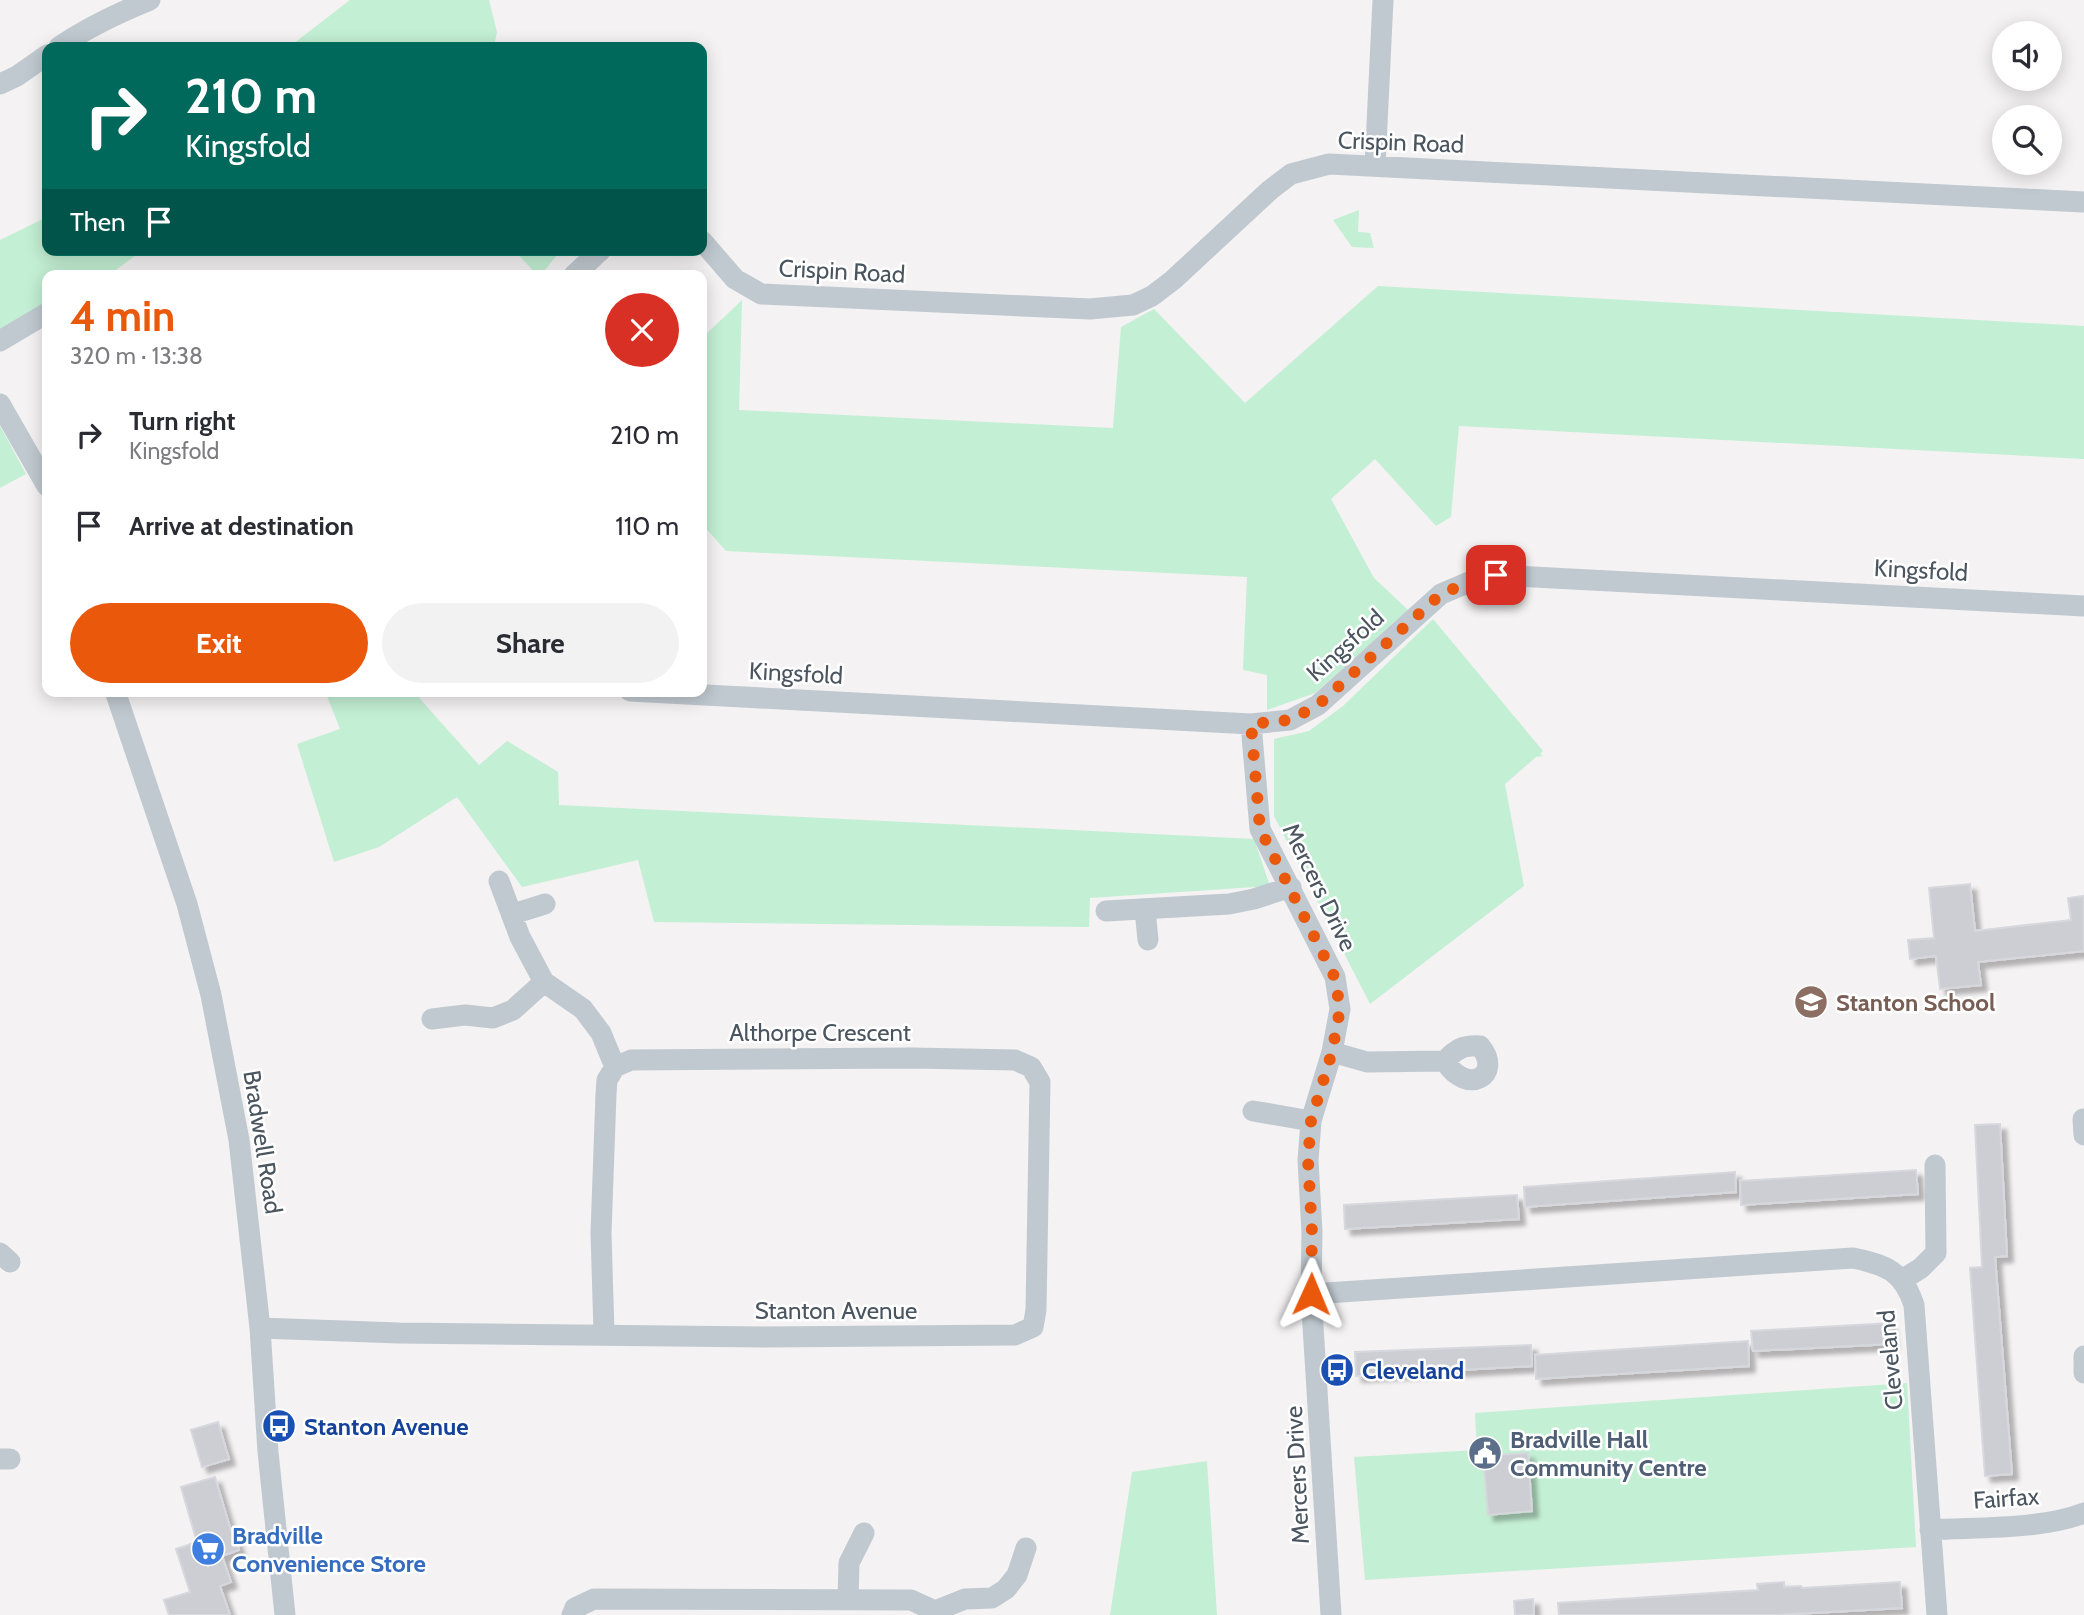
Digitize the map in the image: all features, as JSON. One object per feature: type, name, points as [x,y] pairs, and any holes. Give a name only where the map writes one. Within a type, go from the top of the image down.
[{"type":"street","points":[[67,42],[119,12],[150,0]]},
{"type":"street","points":[[1375,166],[1383,0]]},
{"type":"street","points":[[0,84],[42,58]]},
{"type":"street","name":"Crispin Road","points":[[707,247],[735,279],[761,294],[1090,309],[1133,305],[1152,296],[1174,280],[1270,190],[1292,174],[1329,164],[2084,202]]},
{"type":"street","points":[[579,270],[595,256]]},
{"type":"street","points":[[0,341],[42,316]]},
{"type":"street","points":[[0,404],[42,463]]},
{"type":"street","name":"Kingsfold","points":[[707,695],[1251,724],[1290,720],[1318,705],[1441,594],[1474,580],[1496,575],[2084,606]]},
{"type":"street","name":"Bradwell Road","points":[[117,697],[187,904],[211,995],[239,1140],[260,1328],[268,1452],[285,1615]]},
{"type":"street","name":"Mercers Drive","points":[[1251,724],[1260,829],[1335,978],[1340,1009],[1332,1052],[1311,1121],[1308,1160],[1312,1232],[1311,1294],[1331,1615]]},
{"type":"street","points":[[499,881],[520,937],[544,982],[583,1009],[601,1033],[615,1067],[607,1080],[603,1138],[601,1233],[604,1333]]},
{"type":"street","points":[[1106,911],[1229,904],[1291,887]]},
{"type":"street","points":[[513,914],[545,904]]},
{"type":"street","points":[[1145,910],[1148,940]]},
{"type":"street","points":[[432,1019],[465,1015],[493,1018],[513,1010],[544,982]]},
{"type":"street","points":[[1332,1052],[1367,1062],[1445,1061]]},
{"type":"street","name":"Althorpe Crescent","points":[[615,1067],[631,1060],[912,1058],[1015,1060],[1031,1068],[1040,1082],[1036,1310],[1033,1327]]},
{"type":"street","points":[[1253,1111],[1311,1121]]},
{"type":"street","points":[[1902,1280],[1921,1268],[1936,1252],[1936,1165]]},
{"type":"street","name":"Cleveland","points":[[1311,1294],[1853,1258],[1877,1263],[1898,1274],[1908,1285],[1914,1305],[1937,1615]]},
{"type":"street","name":"Stanton Avenue","points":[[260,1328],[399,1333],[766,1336],[1015,1335],[1033,1327]]},
{"type":"street","points":[[2084,1356],[2084,1373]]},
{"type":"street","name":"Fairfax","points":[[1930,1530],[2043,1523],[2084,1513]]},
{"type":"street","points":[[848,1600],[849,1563],[864,1533]]},
{"type":"street","points":[[572,1615],[575,1608],[594,1598],[750,1607],[848,1600],[911,1600],[935,1613],[965,1599],[992,1598],[1006,1589],[1017,1575],[1026,1548]]},
{"type":"green space","points":[[350,0],[489,0],[497,32],[495,42],[295,42]]},
{"type":"green space","points":[[1359,210],[1358,232],[1370,233],[1374,248],[1352,247],[1333,220]]},
{"type":"green space","points":[[42,219],[42,256],[135,256],[116,270],[42,270],[42,311],[0,332],[0,240]]},
{"type":"green space","points":[[520,256],[556,256],[545,270],[532,270]]},
{"type":"green space","points":[[1378,286],[2084,326],[2084,459],[1459,426],[1451,517],[1436,526],[1375,459],[1331,499],[1374,578],[1408,610],[1315,693],[1267,710],[1267,675],[1243,670],[1247,577],[726,551],[707,530],[707,333],[742,300],[739,410],[1113,428],[1121,327],[1154,309],[1245,403]]},
{"type":"green space","points":[[0,426],[26,474],[0,488]]},
{"type":"green space","points":[[1433,619],[1543,751],[1540,754],[1543,756],[1536,757],[1505,784],[1524,886],[1370,1004],[1274,816],[1274,739],[1309,731],[1343,706]]},
{"type":"green space","points":[[327,697],[418,697],[479,765],[507,741],[558,772],[559,805],[1254,839],[1270,886],[1090,898],[1089,927],[654,922],[638,860],[522,887],[457,797],[379,847],[334,862],[297,744],[340,729]]},
{"type":"green space","points":[[1907,1383],[1916,1547],[1365,1580],[1354,1457],[1477,1450],[1475,1413]]},
{"type":"green space","points":[[1207,1461],[1217,1615],[1110,1615],[1132,1472]]},
{"type":"building","points":[[1970,884],[1975,931],[2071,920],[2068,898],[2084,896],[2084,951],[1978,962],[1981,985],[1940,989],[1936,956],[1910,959],[1908,940],[1934,938],[1929,888]]},
{"type":"building","points":[[2000,1124],[2007,1256],[1995,1257],[2012,1474],[1985,1476],[1970,1268],[1982,1267],[1975,1125]]},
{"type":"building","points":[[1916,1170],[1918,1194],[1741,1205],[1740,1181]]},
{"type":"building","points":[[1735,1172],[1736,1192],[1525,1207],[1524,1187]]},
{"type":"building","points":[[1517,1195],[1519,1219],[1345,1229],[1344,1205]]},
{"type":"building","points":[[1890,1323],[1892,1344],[1753,1351],[1751,1331]]},
{"type":"building","points":[[1748,1341],[1749,1366],[1536,1379],[1535,1355]]},
{"type":"building","points":[[1531,1345],[1532,1366],[1356,1376],[1355,1352]]},
{"type":"building","points":[[218,1422],[229,1459],[202,1467],[191,1430]]},
{"type":"building","points":[[1528,1453],[1532,1511],[1488,1515],[1483,1456]]},
{"type":"building","points":[[215,1477],[239,1550],[222,1556],[231,1582],[220,1586],[230,1615],[169,1615],[164,1600],[190,1592],[176,1549],[197,1542],[181,1487]]},
{"type":"building","points":[[1784,1582],[1784,1587],[1802,1588],[1900,1582],[1902,1608],[1776,1615],[1559,1615],[1558,1603],[1758,1590],[1757,1584]]},
{"type":"building","points":[[1533,1599],[1534,1615],[1515,1615],[1514,1601]]},
{"type":"place","name":"Stanton School","points":[[1811,1002]]},
{"type":"place","name":"Cleveland","points":[[1337,1370]]},
{"type":"place","name":"Stanton Avenue","points":[[279,1426]]},
{"type":"place","name":"Bradville Hall Community Centre","points":[[1485,1453]]},
{"type":"place","name":"Bradville Convenience Store","points":[[208,1549]]},
{"type":"route","points":[[1311,1294],[1312,1232],[1308,1160],[1311,1121],[1332,1052],[1340,1009],[1335,978],[1260,829],[1251,724],[1290,720],[1318,705],[1441,594],[1474,580],[1496,575]]}]
